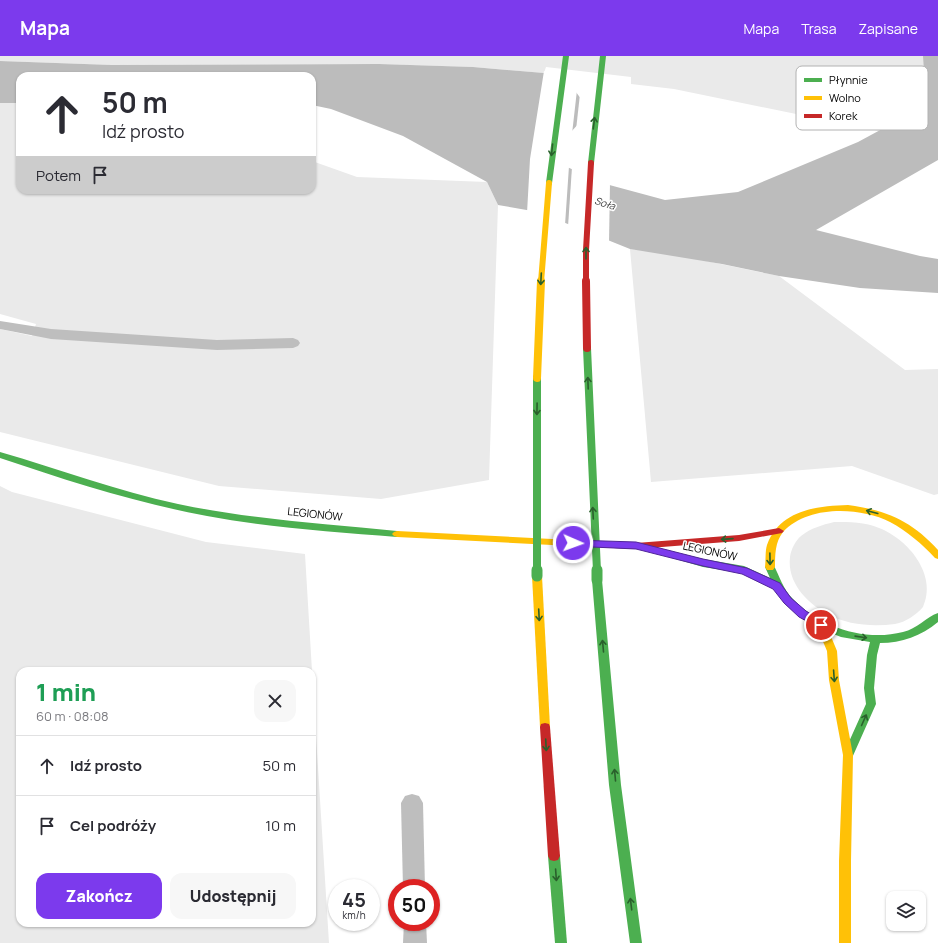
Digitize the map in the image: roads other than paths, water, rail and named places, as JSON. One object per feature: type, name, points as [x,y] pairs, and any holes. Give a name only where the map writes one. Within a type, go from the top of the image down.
[{"type":"main road","points":[[561,943],[547,757],[537,576],[537,361],[544,237],[553,139],[566,56]]},
{"type":"main road","points":[[603,56],[592,143],[586,250],[588,370],[597,580],[616,785],[636,943]]},
{"type":"main road","name":"LEGIONÓW","points":[[0,455],[86,484],[164,504],[237,518],[415,536],[636,546],[739,538],[779,531]]},
{"type":"main road","points":[[920,526],[898,522],[864,510],[830,508],[800,515],[788,522],[779,531],[772,544],[769,557],[771,571],[776,586],[788,601],[802,614],[821,625],[848,635],[876,639],[901,637],[922,629],[938,617]]},
{"type":"main road","points":[[898,522],[914,531],[938,556]]},
{"type":"main road","name":"LEGIONÓW","points":[[636,546],[703,563],[744,570],[776,586]]},
{"type":"main road","points":[[821,625],[832,651],[834,680],[848,755],[845,861],[845,943]]},
{"type":"main road","points":[[848,755],[871,704],[869,688],[872,655],[876,639]]},
{"type":"lane","points":[[0,325],[51,334],[217,345],[293,344]]},
{"type":"lane","points":[[412,803],[414,879]]},
{"type":"lane","points":[[415,931],[415,943]]},
{"type":"water","name":"Soła","points":[[923,56],[938,56],[938,160],[816,230],[920,256],[938,259],[938,293],[860,288],[779,276],[722,264],[630,249],[538,212],[498,205],[487,182],[403,136],[331,109],[316,106],[316,72],[16,72],[16,103],[0,103],[0,61],[112,65],[379,64],[473,67],[544,73],[570,84],[590,111],[552,153],[552,160],[602,183],[665,200],[738,192],[858,142],[880,130],[928,130],[928,66],[924,66]]}]
